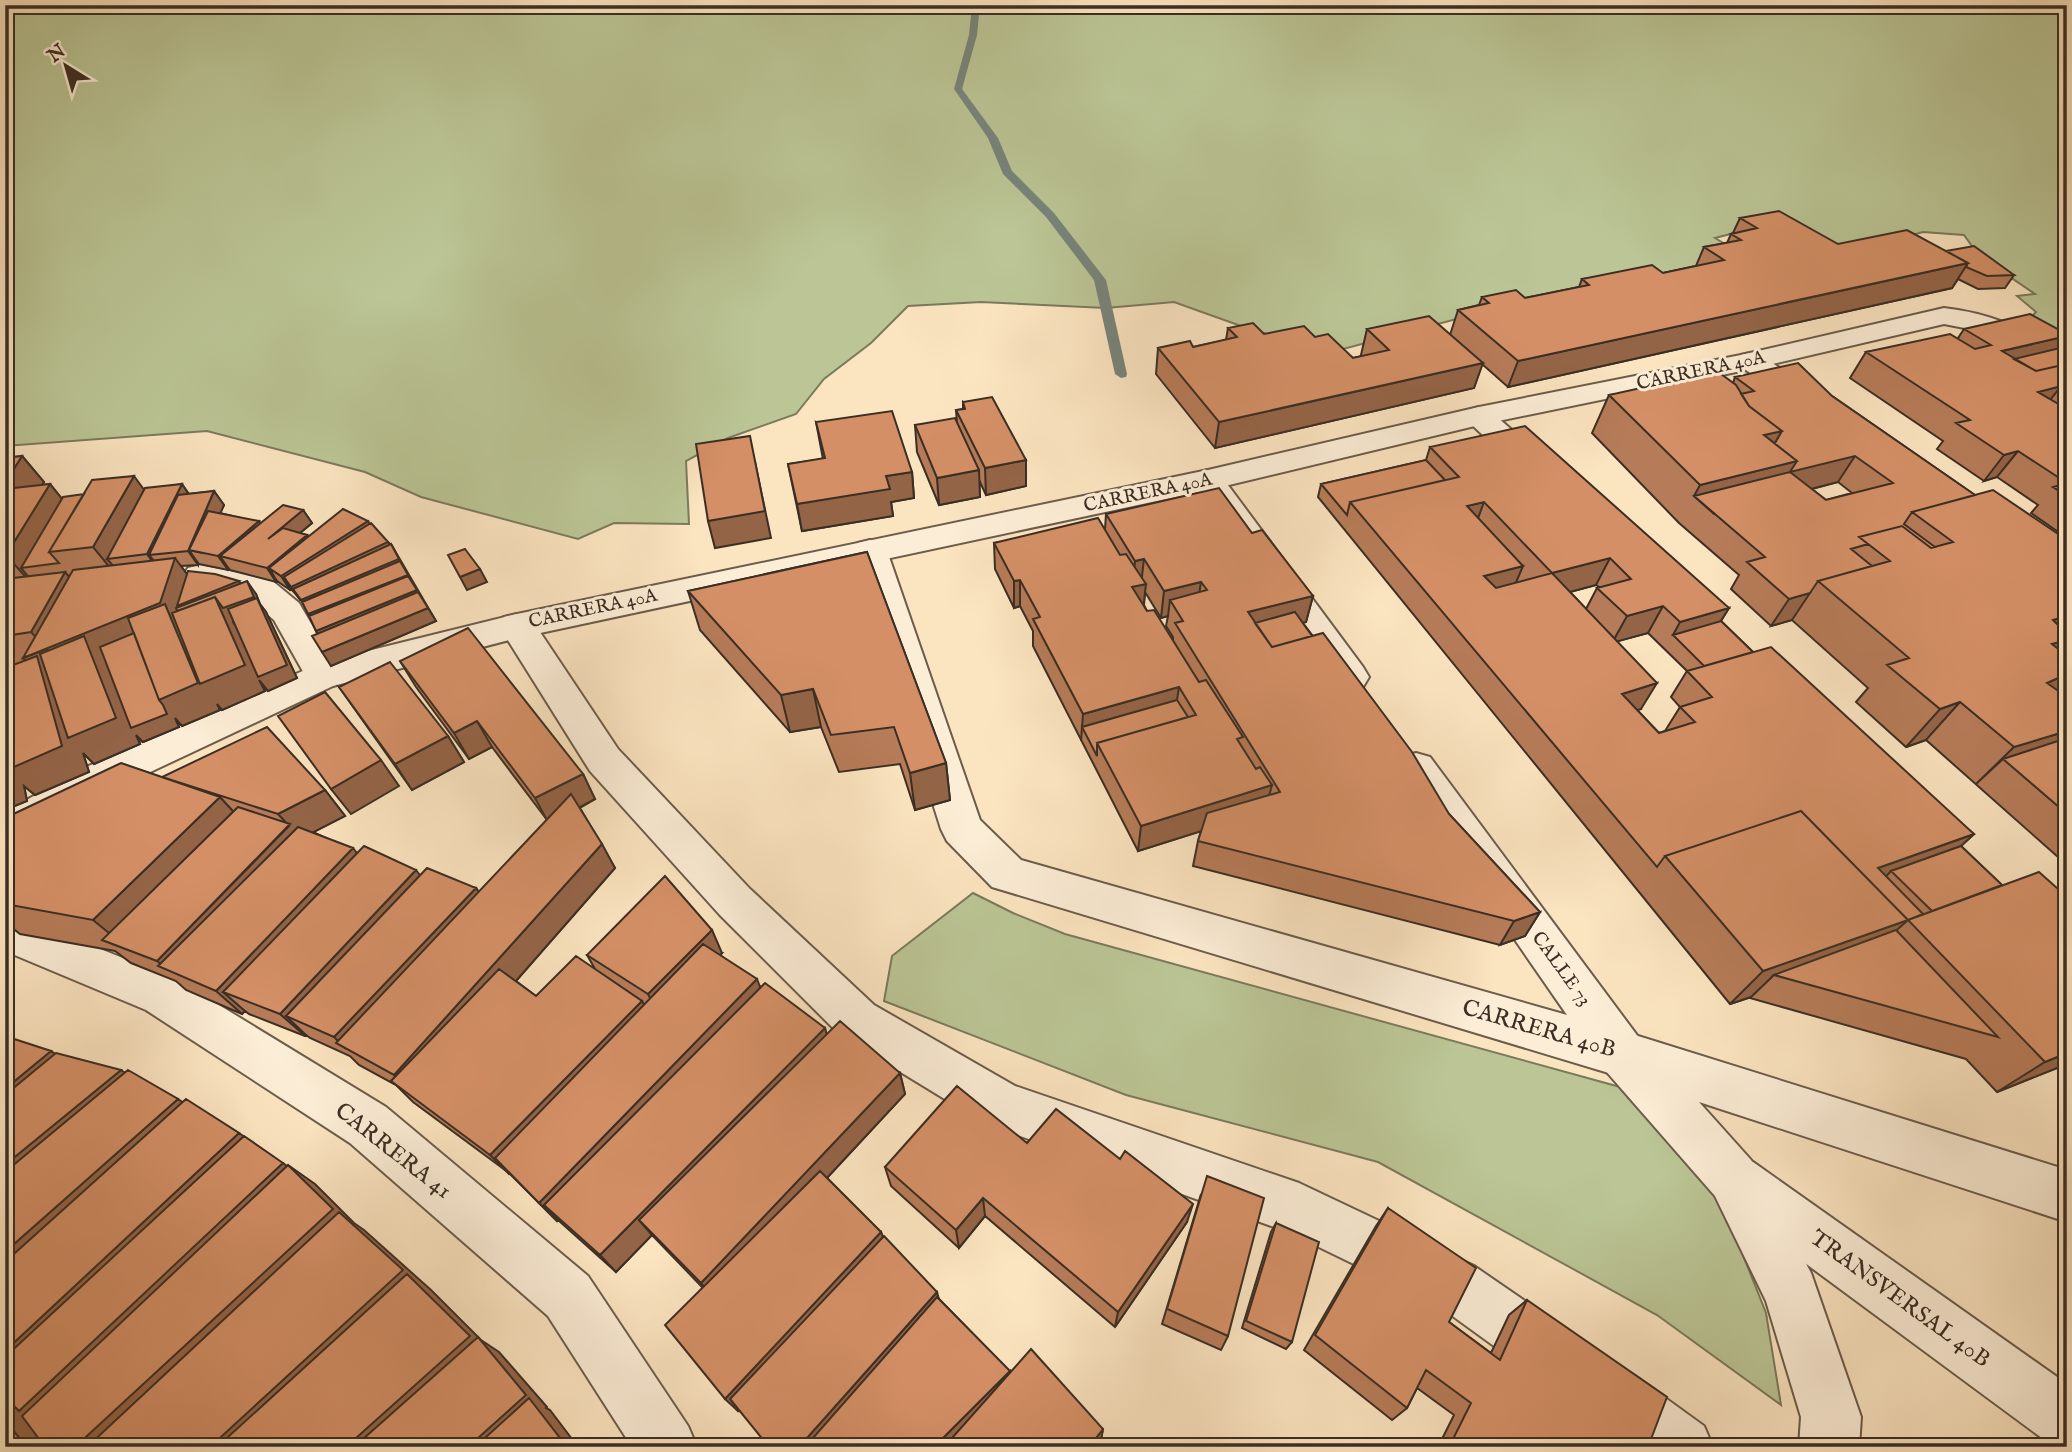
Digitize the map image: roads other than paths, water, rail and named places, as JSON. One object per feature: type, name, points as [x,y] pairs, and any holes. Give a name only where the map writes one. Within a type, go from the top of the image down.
[{"type":"street","name":"CARRERA 40A","points":[[5,834],[98,779],[323,675],[517,625],[1208,480],[1479,416],[1751,361],[1944,316],[1973,317],[1999,325],[2067,363]]},
{"type":"street","points":[[1751,361],[1830,417]]},
{"type":"street","points":[[1479,416],[1561,491]]},
{"type":"street","points":[[1208,480],[1370,705]]},
{"type":"street","name":"CARRERA 40B","points":[[870,551],[962,829],[1007,874],[1622,1054],[2067,1196]]},
{"type":"street","points":[[173,578],[200,576],[258,587],[287,612],[323,675]]},
{"type":"street","points":[[517,625],[604,760],[735,902],[857,1020],[1002,1106],[1299,1209],[1455,1285],[1684,1447]]},
{"type":"street","name":"CALLE 73","points":[[1395,739],[1622,1054],[1733,1178],[1791,1293],[1831,1418],[1829,1447]]},
{"type":"street","name":"CARRERA 41","points":[[5,930],[162,995],[368,1125],[568,1296],[667,1447]]},
{"type":"street","name":"TRANSVERSAL 40B","points":[[1733,1178],[2067,1420]]},
{"type":"waterway","points":[[976,5],[973,35],[958,89],[993,138],[1007,172],[1050,215],[1100,280],[1121,374]]}]
